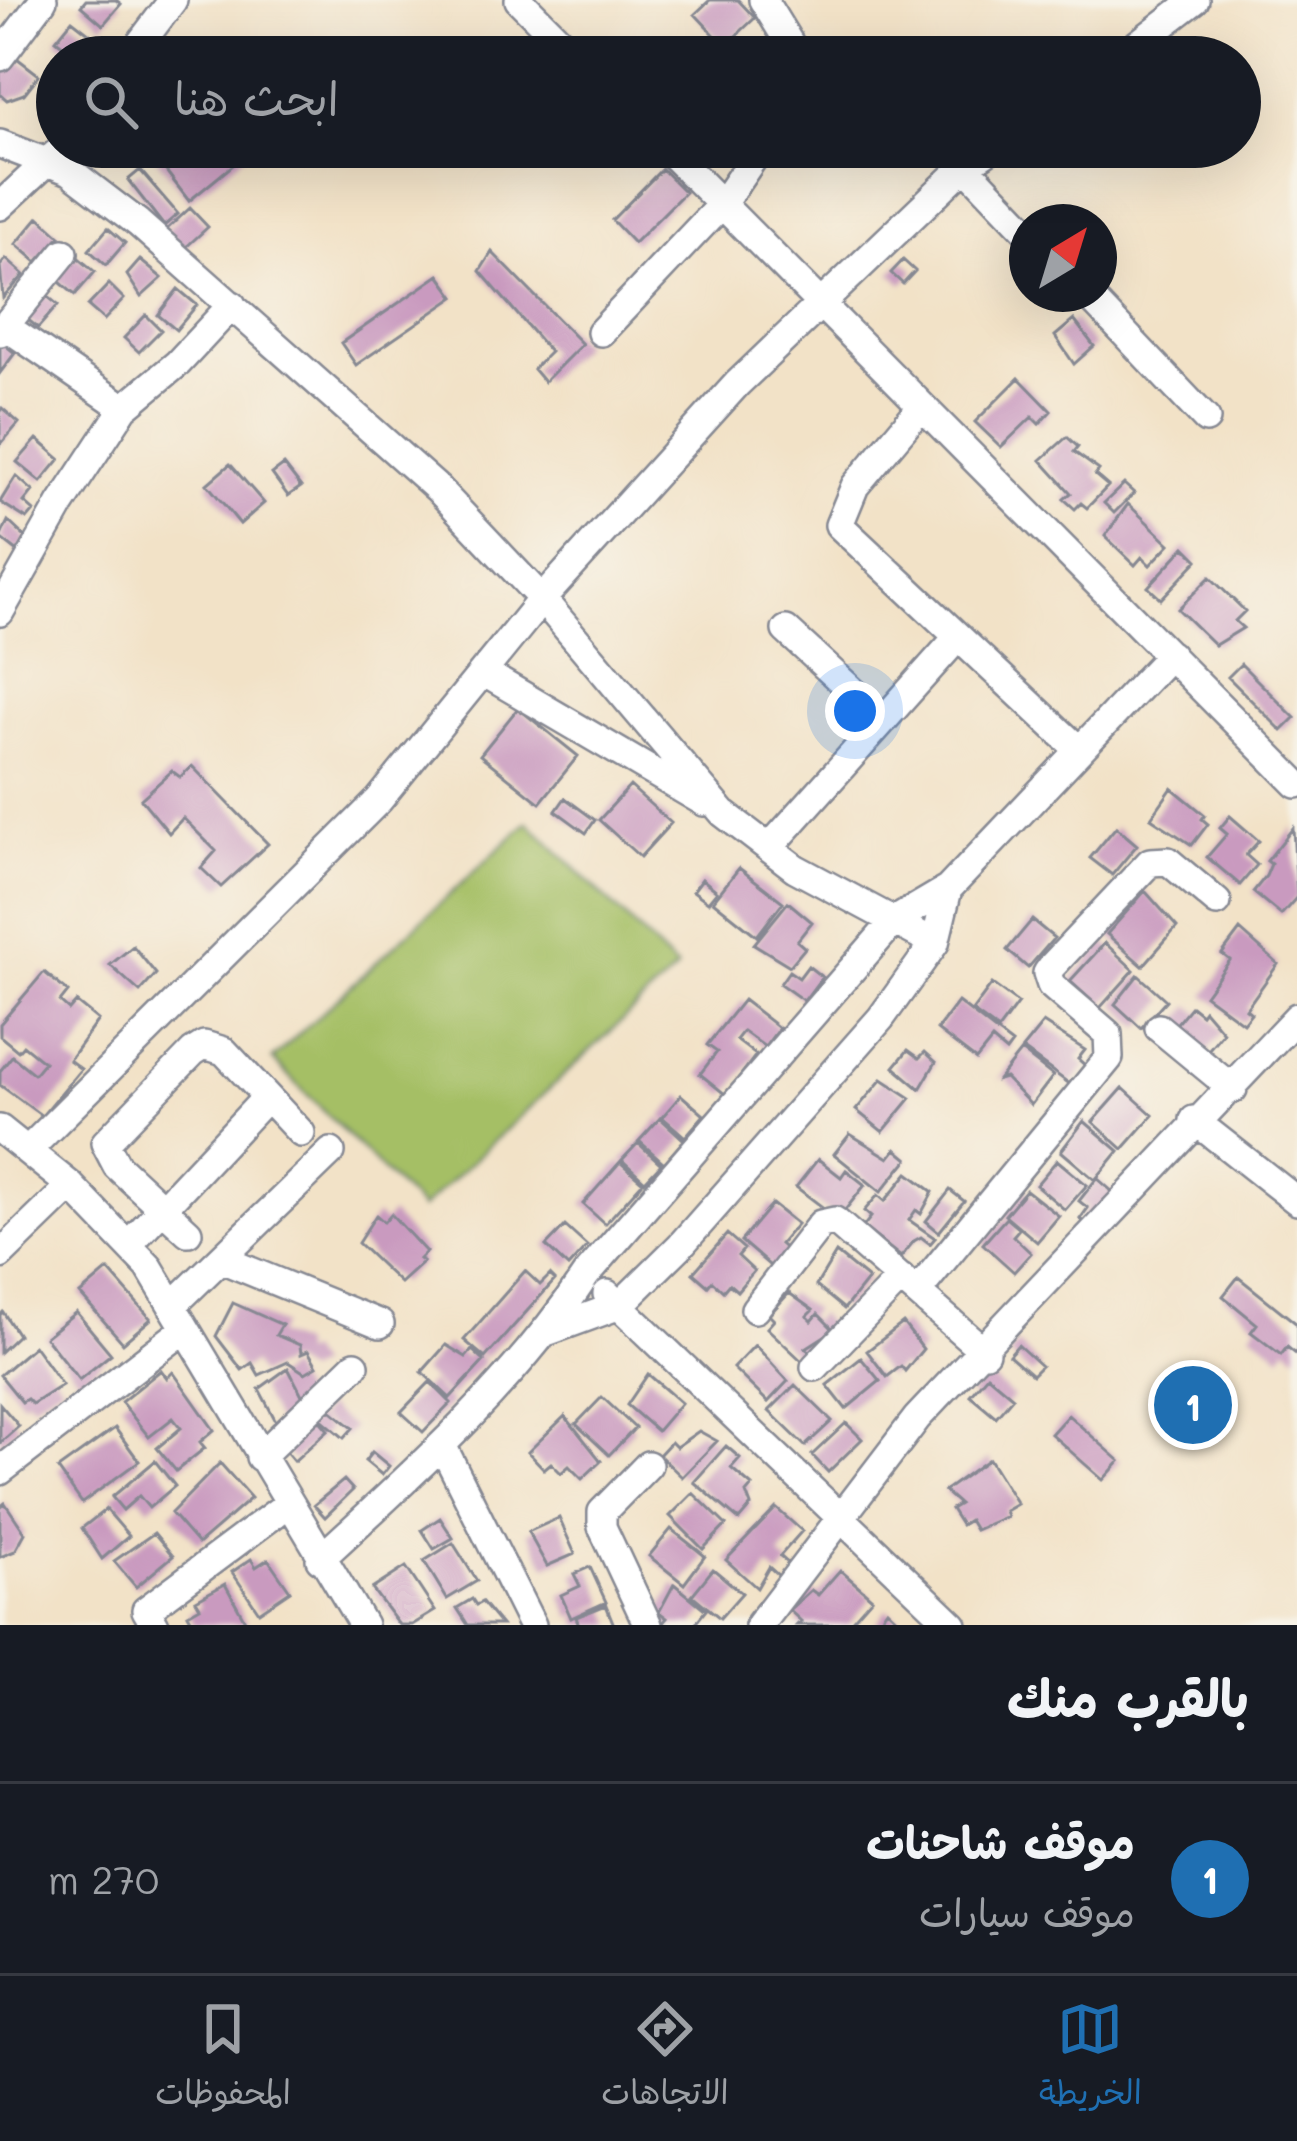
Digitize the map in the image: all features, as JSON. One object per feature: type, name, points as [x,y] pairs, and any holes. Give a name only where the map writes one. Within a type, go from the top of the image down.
[{"type":"street","points":[[0,56],[44,0]]},
{"type":"street","points":[[519,0],[555,36]]},
{"type":"street","points":[[764,0],[785,36]]},
{"type":"street","points":[[1148,36],[1195,0]]},
{"type":"street","points":[[142,36],[159,6]]},
{"type":"street","points":[[0,144],[36,151]]},
{"type":"street","points":[[0,206],[42,168]]},
{"type":"street","points":[[71,168],[438,489],[542,599],[723,813]]},
{"type":"street","points":[[686,168],[1297,784]]},
{"type":"street","points":[[601,332],[722,204],[747,168]]},
{"type":"street","points":[[28,1150],[379,800],[542,599],[819,302],[963,168]]},
{"type":"street","points":[[967,168],[1009,212]]},
{"type":"street","points":[[64,253],[3,329],[124,408]]},
{"type":"street","points":[[0,612],[61,504],[124,408],[178,363],[232,305]]},
{"type":"street","points":[[1104,312],[1206,419]]},
{"type":"street","points":[[922,406],[855,486],[839,525],[1079,750]]},
{"type":"street","points":[[786,630],[884,720]]},
{"type":"street","points":[[770,848],[957,638]]},
{"type":"street","points":[[320,1559],[443,1447],[548,1331],[586,1275],[894,921],[948,889],[1169,655]]},
{"type":"street","points":[[482,672],[723,813],[795,868],[935,943]]},
{"type":"street","points":[[815,1367],[909,1285],[1109,1058],[1108,1034],[1051,986],[1047,973],[1052,966],[1150,862],[1168,861],[1217,902]]},
{"type":"street","points":[[548,1331],[620,1305],[680,1246],[880,1018],[935,943],[948,889]]},
{"type":"street","points":[[759,1625],[917,1418],[985,1352],[1194,1120],[1234,1089],[1297,1017]]},
{"type":"street","points":[[1159,1028],[1234,1089]]},
{"type":"street","points":[[188,1232],[107,1155],[106,1143],[204,1045],[224,1051],[301,1133]]},
{"type":"street","points":[[130,1243],[266,1098]]},
{"type":"street","points":[[1194,1120],[1297,1201]]},
{"type":"street","points":[[0,1129],[71,1186],[130,1243],[363,1625]]},
{"type":"street","points":[[0,1471],[179,1318],[221,1259],[331,1152]]},
{"type":"street","points":[[0,1255],[71,1186]]},
{"type":"street","points":[[755,1309],[827,1220],[985,1352]]},
{"type":"street","points":[[221,1259],[380,1324]]},
{"type":"street","points":[[586,1275],[952,1625]]},
{"type":"street","points":[[260,1457],[355,1365]]},
{"type":"street","points":[[443,1447],[532,1625]]},
{"type":"street","points":[[648,1465],[602,1512],[602,1527],[648,1625]]},
{"type":"street","points":[[141,1620],[288,1504]]},
{"type":"green space","points":[[528,822],[677,969],[421,1209],[272,1059]]},
{"type":"building","points":[[86,0],[121,4],[103,25],[81,6]]},
{"type":"building","points":[[710,0],[738,0],[755,18],[736,36],[716,36],[695,14]]},
{"type":"building","points":[[72,20],[93,36],[59,36]]},
{"type":"building","points":[[9,52],[36,73],[36,79],[24,94],[7,100],[0,94],[0,64]]},
{"type":"building","points":[[164,168],[229,168],[189,201]]},
{"type":"building","points":[[662,169],[685,192],[634,243],[612,220]]},
{"type":"building","points":[[140,170],[178,214],[164,226],[128,180]]},
{"type":"building","points":[[190,208],[208,227],[184,249],[166,230]]},
{"type":"building","points":[[39,217],[60,236],[37,262],[16,244]]},
{"type":"building","points":[[108,228],[125,243],[106,265],[89,250]]},
{"type":"building","points":[[492,252],[582,344],[544,382],[533,369],[550,352],[480,271]]},
{"type":"building","points":[[74,254],[95,272],[75,295],[54,277]]},
{"type":"building","points":[[6,259],[24,275],[3,298],[0,266]]},
{"type":"building","points":[[140,260],[162,278],[141,297],[127,275]]},
{"type":"building","points":[[903,260],[915,271],[903,284],[891,273]]},
{"type":"building","points":[[439,275],[455,297],[356,365],[341,343]]},
{"type":"building","points":[[109,284],[124,299],[104,320],[88,306]]},
{"type":"building","points":[[178,289],[197,305],[176,330],[158,315]]},
{"type":"building","points":[[41,291],[58,305],[38,328],[21,314]]},
{"type":"building","points":[[146,315],[161,330],[139,352],[124,338]]},
{"type":"building","points":[[1074,320],[1094,346],[1074,364],[1055,336]]},
{"type":"building","points":[[0,341],[15,353],[0,373]]},
{"type":"building","points":[[1019,378],[1051,411],[1039,424],[1032,417],[1001,447],[975,422]]},
{"type":"building","points":[[2,408],[19,423],[0,445],[0,411]]},
{"type":"building","points":[[1067,437],[1078,447],[1074,452],[1099,470],[1095,475],[1108,486],[1087,508],[1081,503],[1075,509],[1064,499],[1071,493],[1041,460]]},
{"type":"building","points":[[37,439],[60,459],[41,482],[17,462]]},
{"type":"building","points":[[230,464],[264,503],[240,524],[207,484]]},
{"type":"building","points":[[284,465],[301,487],[288,496],[272,474]]},
{"type":"building","points":[[16,476],[33,491],[24,502],[34,511],[27,519],[0,502]]},
{"type":"building","points":[[1124,484],[1134,493],[1114,513],[1104,503]]},
{"type":"building","points":[[1128,504],[1170,544],[1150,565],[1142,557],[1135,565],[1105,536]]},
{"type":"building","points":[[8,521],[27,539],[18,552],[0,538]]},
{"type":"building","points":[[1185,547],[1198,560],[1161,599],[1148,587]]},
{"type":"building","points":[[1210,577],[1245,611],[1235,621],[1243,628],[1215,645],[1178,609]]},
{"type":"building","points":[[1241,664],[1295,718],[1282,731],[1228,677]]},
{"type":"building","points":[[518,708],[578,756],[540,803],[480,755]]},
{"type":"building","points":[[192,766],[268,844],[221,887],[201,868],[216,851],[183,818],[169,833],[141,799],[172,771],[180,777]]},
{"type":"building","points":[[630,786],[671,823],[640,857],[599,820]]},
{"type":"building","points":[[1172,788],[1205,815],[1202,819],[1208,824],[1192,845],[1151,818]]},
{"type":"building","points":[[565,798],[595,820],[586,833],[556,811]]},
{"type":"building","points":[[1230,816],[1259,841],[1246,855],[1257,865],[1240,885],[1207,857],[1227,834],[1220,828]]},
{"type":"building","points":[[1116,827],[1137,845],[1112,875],[1090,858]]},
{"type":"building","points":[[1293,828],[1297,897],[1281,915],[1253,892],[1266,876],[1271,864],[1267,861]]},
{"type":"building","points":[[739,868],[783,902],[757,936],[713,901]]},
{"type":"building","points":[[702,879],[717,891],[708,902],[693,891]]},
{"type":"building","points":[[1145,891],[1177,927],[1143,966],[1107,934]]},
{"type":"building","points":[[788,902],[812,922],[797,941],[805,948],[790,966],[754,944]]},
{"type":"building","points":[[1032,920],[1054,938],[1028,968],[1007,950]]},
{"type":"building","points":[[1240,930],[1278,964],[1246,1009],[1251,1013],[1243,1023],[1205,995],[1230,960],[1222,954]]},
{"type":"building","points":[[1105,943],[1134,970],[1100,1008],[1070,981]]},
{"type":"building","points":[[133,946],[156,974],[140,992],[110,965]]},
{"type":"building","points":[[808,966],[822,977],[804,1001],[780,984],[789,971],[799,978]]},
{"type":"building","points":[[44,972],[68,992],[60,1002],[69,1010],[76,1002],[98,1020],[69,1060],[81,1069],[42,1116],[0,1085],[0,1071],[12,1056],[34,1074],[44,1062],[23,1045],[18,1051],[0,1036],[0,1024]]},
{"type":"building","points":[[1138,975],[1166,1000],[1141,1028],[1115,1004]]},
{"type":"building","points":[[992,984],[1018,1003],[998,1030],[972,1011]]},
{"type":"building","points":[[743,1000],[779,1028],[765,1047],[743,1031],[736,1040],[756,1055],[726,1095],[700,1074],[717,1052],[707,1045]]},
{"type":"building","points":[[958,1002],[1012,1044],[1006,1052],[992,1040],[976,1060],[937,1030]]},
{"type":"building","points":[[1191,1006],[1201,1014],[1204,1010],[1223,1032],[1200,1060],[1168,1034]]},
{"type":"building","points":[[1043,1023],[1085,1050],[1078,1059],[1086,1066],[1071,1085],[1022,1049]]},
{"type":"building","points":[[908,1050],[919,1058],[925,1052],[936,1062],[920,1089],[894,1067]]},
{"type":"building","points":[[1021,1051],[1053,1076],[1031,1105],[1005,1078],[998,1080]]},
{"type":"building","points":[[882,1079],[911,1098],[883,1132],[856,1110]]},
{"type":"building","points":[[1123,1088],[1153,1115],[1123,1149],[1093,1122]]},
{"type":"building","points":[[681,1095],[704,1115],[685,1137],[662,1117]]},
{"type":"building","points":[[660,1118],[684,1140],[664,1163],[639,1141]]},
{"type":"building","points":[[1084,1121],[1119,1151],[1095,1180],[1061,1151]]},
{"type":"building","points":[[850,1134],[889,1158],[896,1149],[908,1159],[881,1192],[834,1154]]},
{"type":"building","points":[[638,1143],[661,1164],[645,1181],[622,1160]]},
{"type":"building","points":[[818,1159],[841,1177],[846,1170],[865,1185],[838,1219],[796,1187]]},
{"type":"building","points":[[1057,1160],[1087,1185],[1065,1210],[1036,1185]]},
{"type":"building","points":[[620,1162],[643,1182],[605,1224],[583,1204]]},
{"type":"building","points":[[908,1173],[933,1192],[921,1214],[916,1210],[909,1220],[935,1238],[930,1244],[921,1237],[901,1257],[863,1227],[871,1217],[864,1211],[878,1195],[885,1201]]},
{"type":"building","points":[[1097,1178],[1115,1194],[1088,1226],[1080,1219],[1088,1208],[1079,1201]]},
{"type":"building","points":[[950,1190],[964,1201],[939,1232],[926,1221]]},
{"type":"building","points":[[1026,1190],[1059,1216],[1037,1242],[1005,1215]]},
{"type":"building","points":[[772,1204],[797,1224],[780,1244],[790,1253],[776,1271],[741,1241]]},
{"type":"building","points":[[391,1214],[426,1252],[419,1259],[423,1262],[400,1283],[358,1243],[376,1215],[384,1222]]},
{"type":"building","points":[[1006,1218],[1019,1229],[1013,1236],[1031,1253],[1014,1272],[983,1244]]},
{"type":"building","points":[[565,1226],[587,1246],[568,1267],[546,1246]]},
{"type":"building","points":[[727,1234],[744,1249],[738,1256],[754,1271],[737,1291],[729,1284],[723,1291],[712,1281],[708,1286],[693,1273]]},
{"type":"building","points":[[836,1253],[868,1279],[844,1309],[816,1286]]},
{"type":"building","points":[[108,1270],[151,1319],[123,1343],[80,1294]]},
{"type":"building","points":[[525,1271],[540,1285],[550,1275],[555,1280],[485,1358],[464,1340]]},
{"type":"building","points":[[1238,1277],[1297,1324],[1297,1355],[1287,1347],[1281,1355],[1251,1332],[1257,1324],[1223,1296]]},
{"type":"building","points":[[789,1293],[813,1310],[807,1316],[812,1321],[818,1314],[834,1330],[806,1348],[812,1353],[803,1362],[767,1328],[774,1320],[769,1315]]},
{"type":"building","points":[[233,1303],[282,1325],[276,1335],[300,1345],[301,1354],[308,1351],[317,1366],[305,1373],[288,1362],[259,1375],[252,1363],[242,1370],[216,1336]]},
{"type":"building","points":[[3,1312],[18,1335],[0,1352],[0,1315]]},
{"type":"building","points":[[76,1312],[111,1354],[79,1380],[45,1337]]},
{"type":"building","points":[[903,1323],[923,1349],[905,1371],[901,1366],[887,1377],[867,1351]]},
{"type":"building","points":[[446,1345],[466,1357],[472,1350],[484,1361],[450,1398],[422,1372]]},
{"type":"building","points":[[755,1345],[788,1381],[768,1402],[733,1368]]},
{"type":"building","points":[[1018,1345],[1041,1366],[1032,1375],[1009,1355]]},
{"type":"building","points":[[34,1346],[62,1385],[32,1404],[27,1399],[22,1402],[0,1375]]},
{"type":"building","points":[[861,1358],[880,1381],[846,1409],[827,1385]]},
{"type":"building","points":[[288,1368],[304,1399],[277,1423],[259,1389]]},
{"type":"building","points":[[161,1370],[167,1378],[173,1372],[214,1430],[200,1442],[205,1448],[176,1471],[157,1448],[181,1428],[173,1418],[149,1437],[121,1402]]},
{"type":"building","points":[[648,1374],[681,1403],[657,1431],[627,1405]]},
{"type":"building","points":[[987,1375],[1013,1397],[996,1417],[970,1395]]},
{"type":"building","points":[[430,1382],[451,1403],[423,1432],[401,1412]]},
{"type":"building","points":[[795,1385],[832,1421],[805,1446],[769,1411]]},
{"type":"building","points":[[602,1397],[635,1428],[609,1455],[576,1424]]},
{"type":"building","points":[[0,1404],[19,1426],[0,1443]]},
{"type":"building","points":[[327,1407],[353,1428],[344,1438],[319,1417]]},
{"type":"building","points":[[1068,1415],[1120,1461],[1103,1480],[1051,1434]]},
{"type":"building","points":[[565,1416],[601,1461],[582,1479],[569,1466],[561,1473],[551,1463],[544,1469],[528,1452]]},
{"type":"building","points":[[317,1417],[328,1430],[294,1461],[283,1448]]},
{"type":"building","points":[[846,1423],[862,1439],[828,1472],[812,1455]]},
{"type":"building","points":[[115,1428],[139,1461],[82,1503],[58,1469]]},
{"type":"building","points":[[699,1431],[717,1441],[682,1477],[659,1455],[671,1442],[676,1447]]},
{"type":"building","points":[[726,1446],[740,1458],[731,1468],[752,1486],[746,1493],[751,1506],[739,1520],[694,1482]]},
{"type":"building","points":[[372,1452],[389,1466],[382,1475],[365,1461]]},
{"type":"building","points":[[989,1459],[1017,1504],[1005,1511],[1007,1516],[975,1530],[969,1520],[961,1525],[951,1509],[959,1504],[944,1491]]},
{"type":"building","points":[[155,1461],[175,1486],[149,1508],[139,1496],[123,1510],[112,1497]]},
{"type":"building","points":[[220,1463],[251,1498],[198,1544],[171,1513]]},
{"type":"building","points":[[344,1480],[353,1490],[325,1517],[314,1505]]},
{"type":"building","points":[[693,1493],[726,1525],[703,1549],[670,1516]]},
{"type":"building","points":[[5,1503],[25,1533],[15,1551],[0,1557],[0,1507]]},
{"type":"building","points":[[776,1508],[802,1531],[780,1556],[790,1565],[779,1576],[769,1567],[757,1588],[726,1560]]},
{"type":"building","points":[[106,1509],[129,1536],[102,1559],[82,1528]]},
{"type":"building","points":[[440,1518],[453,1538],[434,1549],[422,1530]]},
{"type":"building","points":[[559,1518],[575,1554],[547,1566],[528,1532]]},
{"type":"building","points":[[671,1529],[705,1556],[684,1584],[649,1556]]},
{"type":"building","points":[[154,1533],[173,1556],[136,1587],[114,1561]]},
{"type":"building","points":[[453,1543],[477,1581],[447,1599],[424,1561]]},
{"type":"building","points":[[251,1559],[256,1567],[268,1559],[290,1591],[259,1612],[232,1572]]},
{"type":"building","points":[[406,1567],[435,1611],[412,1625],[399,1625],[372,1589]]},
{"type":"building","points":[[590,1567],[606,1602],[571,1618],[561,1595],[580,1586],[574,1574]]},
{"type":"building","points":[[713,1569],[742,1593],[720,1618],[692,1595]]},
{"type":"building","points":[[840,1570],[872,1598],[848,1625],[797,1625],[801,1621],[789,1610],[811,1590],[818,1595]]},
{"type":"building","points":[[225,1584],[247,1624],[194,1625],[188,1614],[200,1607],[196,1600]]},
{"type":"building","points":[[674,1584],[706,1610],[694,1625],[661,1625],[667,1618],[659,1612]]},
{"type":"building","points":[[472,1599],[476,1605],[482,1602],[501,1625],[468,1625],[457,1608]]},
{"type":"building","points":[[606,1605],[614,1625],[579,1625],[576,1617]]},
{"type":"building","points":[[887,1609],[904,1625],[876,1625]]},
{"type":"place","name":"موقف شاحنات","points":[[1193,1405]]}]
